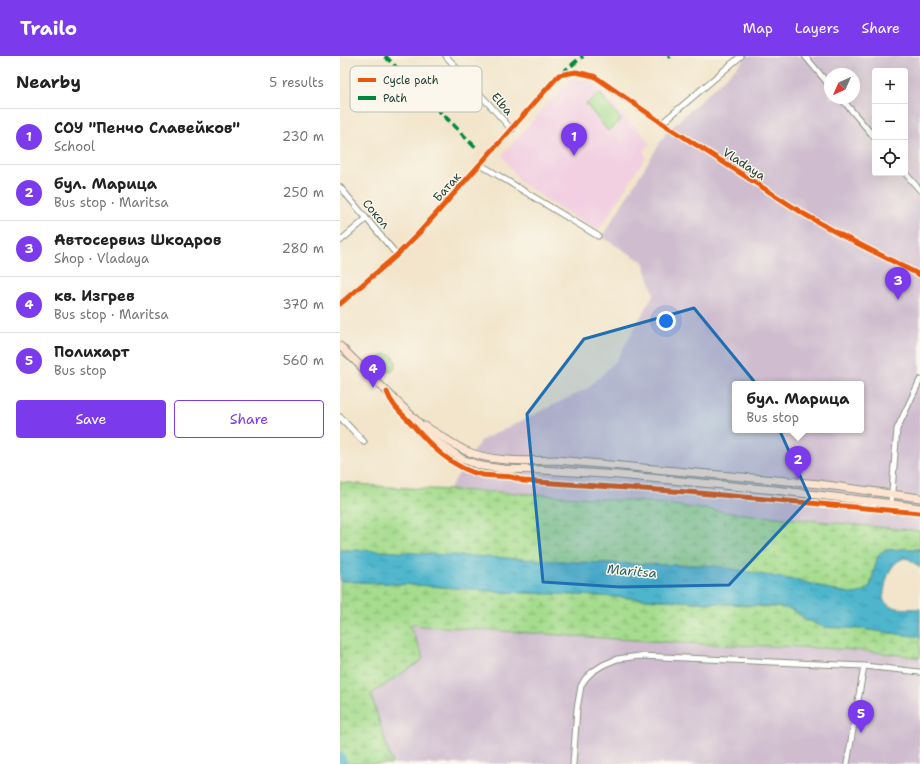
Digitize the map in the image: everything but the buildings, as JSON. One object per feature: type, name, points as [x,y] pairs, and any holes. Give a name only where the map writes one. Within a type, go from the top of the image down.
[{"type":"street","name":"Elba","points":[[446,56],[455,66]]},
{"type":"street","points":[[662,123],[741,56]]},
{"type":"street","points":[[805,56],[824,79]]},
{"type":"street","name":"Vladaya","points":[[559,75],[576,72],[594,76],[662,123],[804,214],[841,235],[920,275]]},
{"type":"street","name":"Батак","points":[[340,304],[397,255],[419,233],[512,130],[559,75]]},
{"type":"street","name":"Elba","points":[[482,96],[512,130]]},
{"type":"street","points":[[845,104],[872,135]]},
{"type":"street","points":[[481,164],[598,236]]},
{"type":"street","points":[[908,176],[920,190]]},
{"type":"street","name":"Сокол","points":[[340,187],[397,255]]},
{"type":"street","points":[[340,241],[366,219]]},
{"type":"street","points":[[340,346],[418,422],[434,440],[462,459],[482,466],[503,469],[627,476],[891,503],[920,508]]},
{"type":"street","points":[[891,503],[897,428],[920,380]]},
{"type":"street","points":[[340,417],[364,442]]},
{"type":"street","points":[[418,422],[465,450],[490,458],[513,461],[556,460],[819,484],[920,498]]},
{"type":"street","points":[[573,764],[580,686],[592,672],[617,659],[640,656],[864,666],[920,672]]},
{"type":"street","points":[[847,764],[864,666]]},
{"type":"highlighted area","points":[[694,308],[762,391],[810,498],[729,585],[620,587],[543,582],[527,414],[584,339]]},
{"type":"shaded area","points":[[748,56],[920,56],[920,531],[733,513],[648,502],[449,489],[480,441],[588,388],[616,361],[654,293],[643,262],[602,237],[666,133]]},
{"type":"shaded area","points":[[570,79],[591,81],[650,143],[643,152],[646,156],[598,231],[562,210],[519,181],[502,155]]},
{"type":"shaded area","points":[[409,625],[680,643],[833,649],[888,653],[920,658],[920,764],[392,764],[371,693],[422,660],[422,653]]},
{"type":"green space","points":[[600,93],[621,120],[608,131],[586,104]]},
{"type":"green space","points":[[387,354],[393,357],[396,363],[393,369],[387,372],[381,369],[378,363],[381,357]]},
{"type":"green space","points":[[340,482],[387,487],[517,493],[648,502],[733,513],[920,531],[920,549],[886,550],[878,556],[870,587],[863,592],[854,594],[805,582],[715,566],[576,562],[340,550]]},
{"type":"green space","points":[[340,581],[788,608],[806,620],[824,627],[862,629],[920,637],[920,658],[861,651],[801,647],[681,643],[409,625],[422,653],[422,660],[371,694],[392,764],[340,764]]},
{"type":"water","name":"Maritsa","points":[[920,549],[920,568],[909,559],[905,558],[899,560],[888,574],[883,599],[886,603],[894,607],[920,609],[920,637],[862,629],[824,627],[806,620],[794,610],[778,607],[505,592],[340,581],[340,550],[362,550],[576,562],[715,566],[805,582],[854,594],[863,592],[870,587],[880,553],[886,550]]},
{"type":"waterway","points":[[340,757],[342,764]]},
{"type":"marked path","points":[[385,56],[395,66]]},
{"type":"marked path","points":[[562,73],[583,56]]},
{"type":"marked path","points":[[440,112],[475,147]]},
{"type":"cycle path","points":[[340,304],[397,255],[419,233],[559,75],[576,72],[594,76],[662,123],[804,214],[841,235],[920,275]]},
{"type":"cycle path","points":[[387,392],[396,408],[433,447],[461,467],[483,475],[508,477],[523,481],[688,492],[920,513]]},
{"type":"place","name":"СОУ \"Пенчо Славейков\"","points":[[574,156]]},
{"type":"place","name":"Автосервиз Шкодров","points":[[898,300]]},
{"type":"place","name":"кв. Изгрев","points":[[373,388]]},
{"type":"place","name":"бул. Марица","points":[[798,479]]},
{"type":"place","name":"Полихарт","points":[[861,733]]}]
